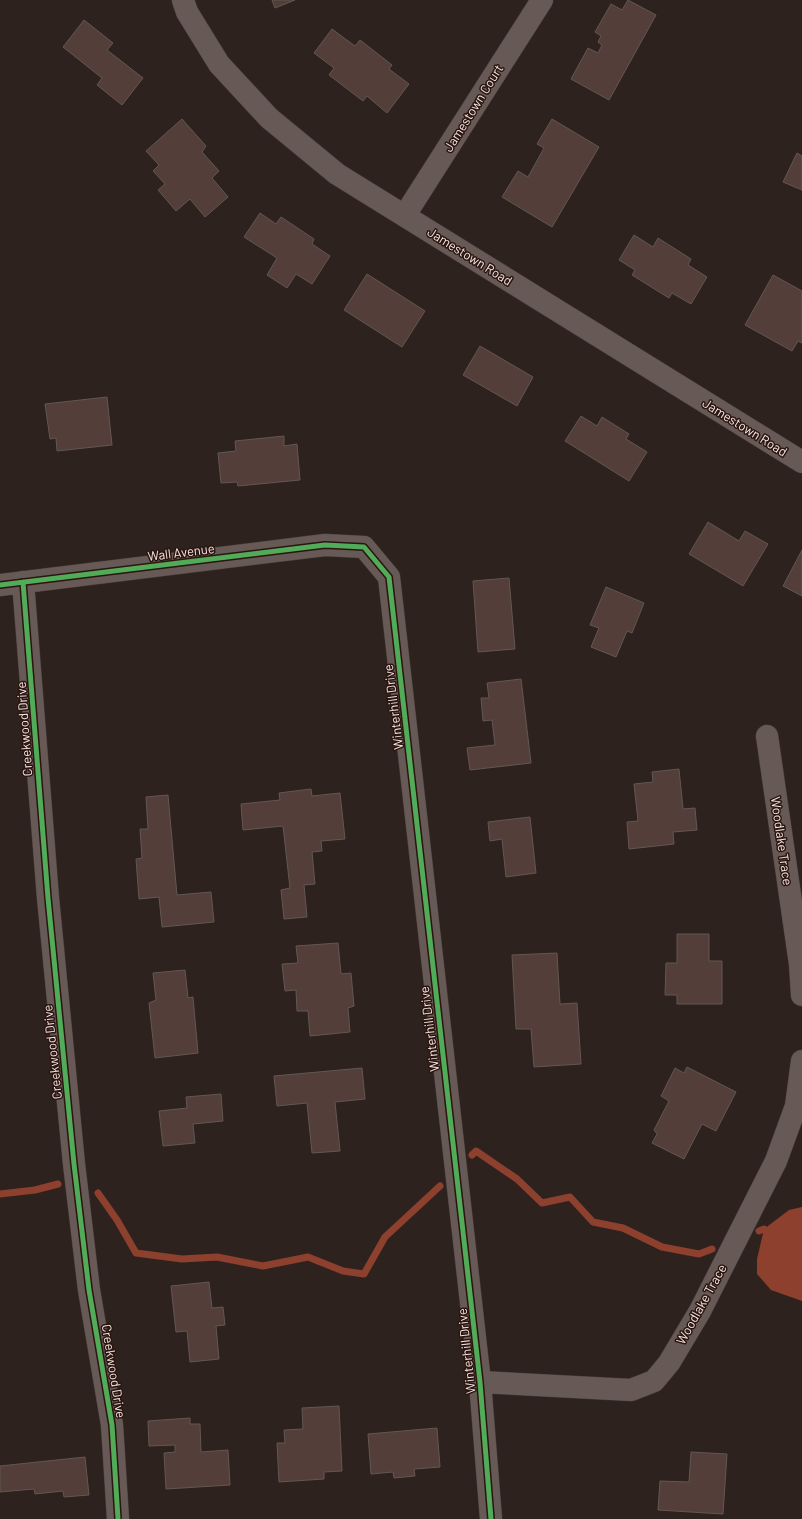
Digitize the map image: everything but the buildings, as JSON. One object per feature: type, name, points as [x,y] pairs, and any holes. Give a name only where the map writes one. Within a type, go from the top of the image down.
[{"type":"street","name":"Jamestown Road","points":[[183,0],[187,12],[219,64],[269,118],[337,174],[802,462]]},
{"type":"street","name":"Jamestown Court","points":[[405,215],[542,0]]},
{"type":"street","name":"Wall Avenue","points":[[0,584],[326,545],[364,546]]},
{"type":"street","name":"Winterhill Drive","points":[[364,546],[390,577],[480,1382],[491,1519]]},
{"type":"street","name":"Creekwood Drive","points":[[23,582],[48,898],[72,1148],[89,1290],[112,1425],[118,1519]]},
{"type":"street","name":"Woodlake Trace","points":[[767,736],[800,964],[802,995]]},
{"type":"street","name":"Woodlake Trace","points":[[480,1382],[630,1390],[654,1381],[669,1363],[700,1311],[776,1161],[796,1106],[802,1061]]},
{"type":"shaded area","points":[[802,1207],[802,1301],[771,1290],[757,1274],[757,1259],[764,1229],[789,1210]]},
{"type":"waterway","points":[[472,1155],[476,1151],[517,1179],[542,1203],[570,1197],[593,1222],[623,1228],[662,1247],[699,1254],[712,1249]]},
{"type":"waterway","points":[[0,1194],[35,1190],[58,1184]]},
{"type":"waterway","points":[[98,1193],[117,1220],[136,1253],[182,1259],[217,1257],[263,1266],[308,1257],[343,1271],[364,1274],[385,1237],[440,1186]]},
{"type":"waterway","points":[[759,1231],[764,1229]]},
{"type":"cycle path","points":[[0,585],[325,545],[364,547],[389,577],[480,1382],[491,1519]]},
{"type":"cycle path","points":[[23,582],[48,898],[74,1164],[89,1290],[112,1425],[118,1519]]}]
